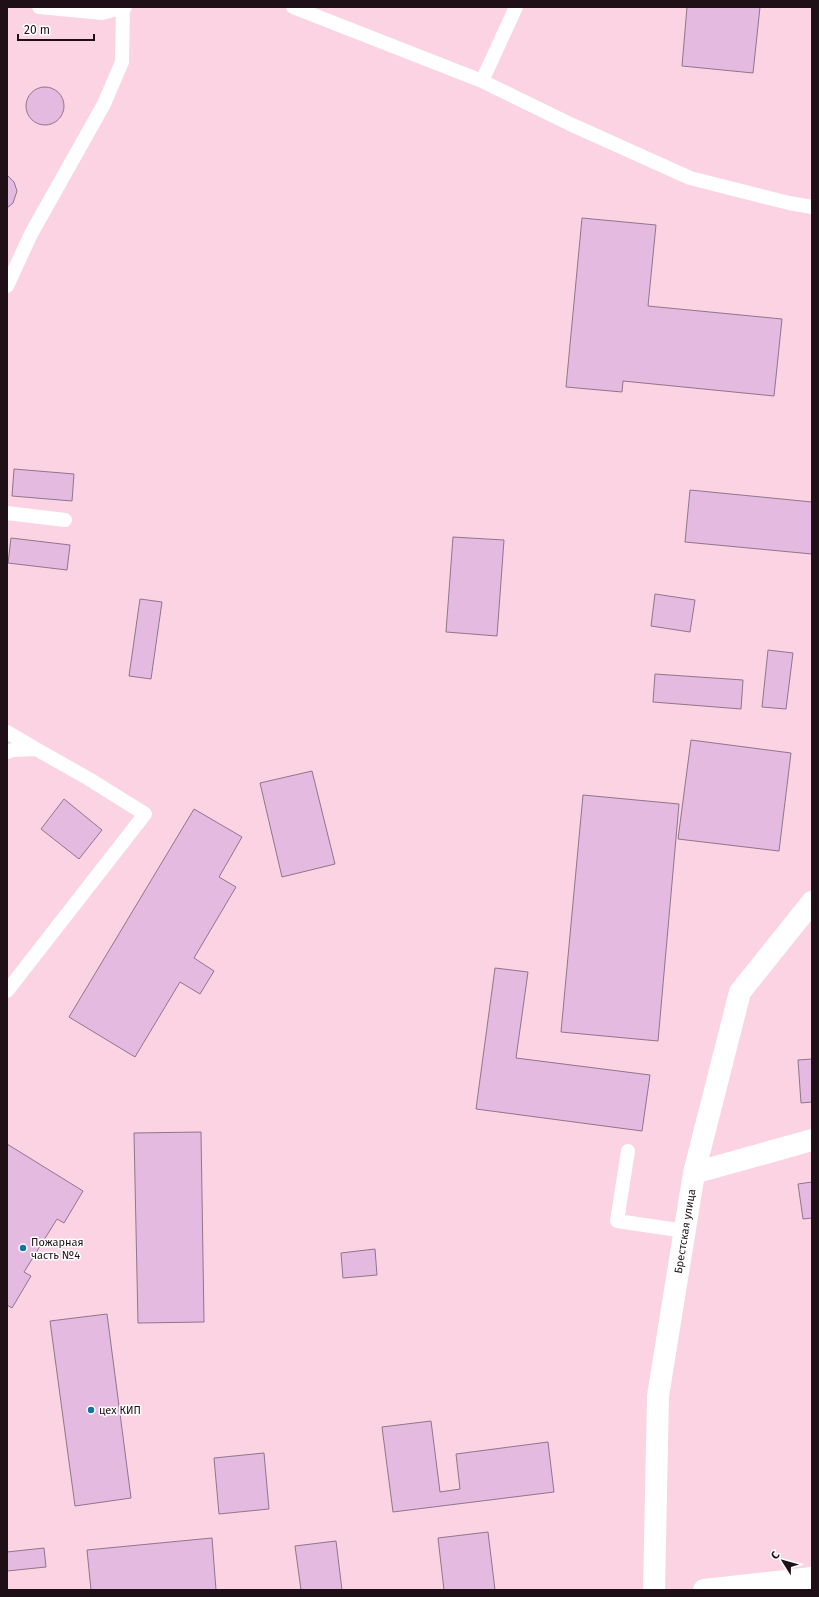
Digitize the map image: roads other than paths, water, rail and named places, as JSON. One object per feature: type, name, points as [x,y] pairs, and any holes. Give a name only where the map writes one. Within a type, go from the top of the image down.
[{"type":"street","name":"Брестская улица","points":[[654,1590],[658,1396],[694,1173],[740,992],[812,902]]},
{"type":"street","points":[[694,1173],[812,1140]]},
{"type":"street","points":[[704,1590],[812,1578]]},
{"type":"lane","points":[[7,286],[31,234],[104,104],[122,62],[124,7],[102,13],[39,7]]},
{"type":"lane","points":[[293,7],[482,80],[570,124],[690,178],[789,203],[812,206]]},
{"type":"lane","points":[[482,80],[516,7]]},
{"type":"lane","points":[[7,513],[65,520]]},
{"type":"lane","points":[[7,732],[89,779],[145,814],[7,991]]},
{"type":"lane","points":[[7,752],[13,750],[36,749]]},
{"type":"lane","points":[[628,1151],[618,1221],[685,1230]]},
{"type":"place","name":"Пожарная часть №4","points":[[23,1248]]},
{"type":"place","name":"цех КИП","points":[[91,1410]]}]
